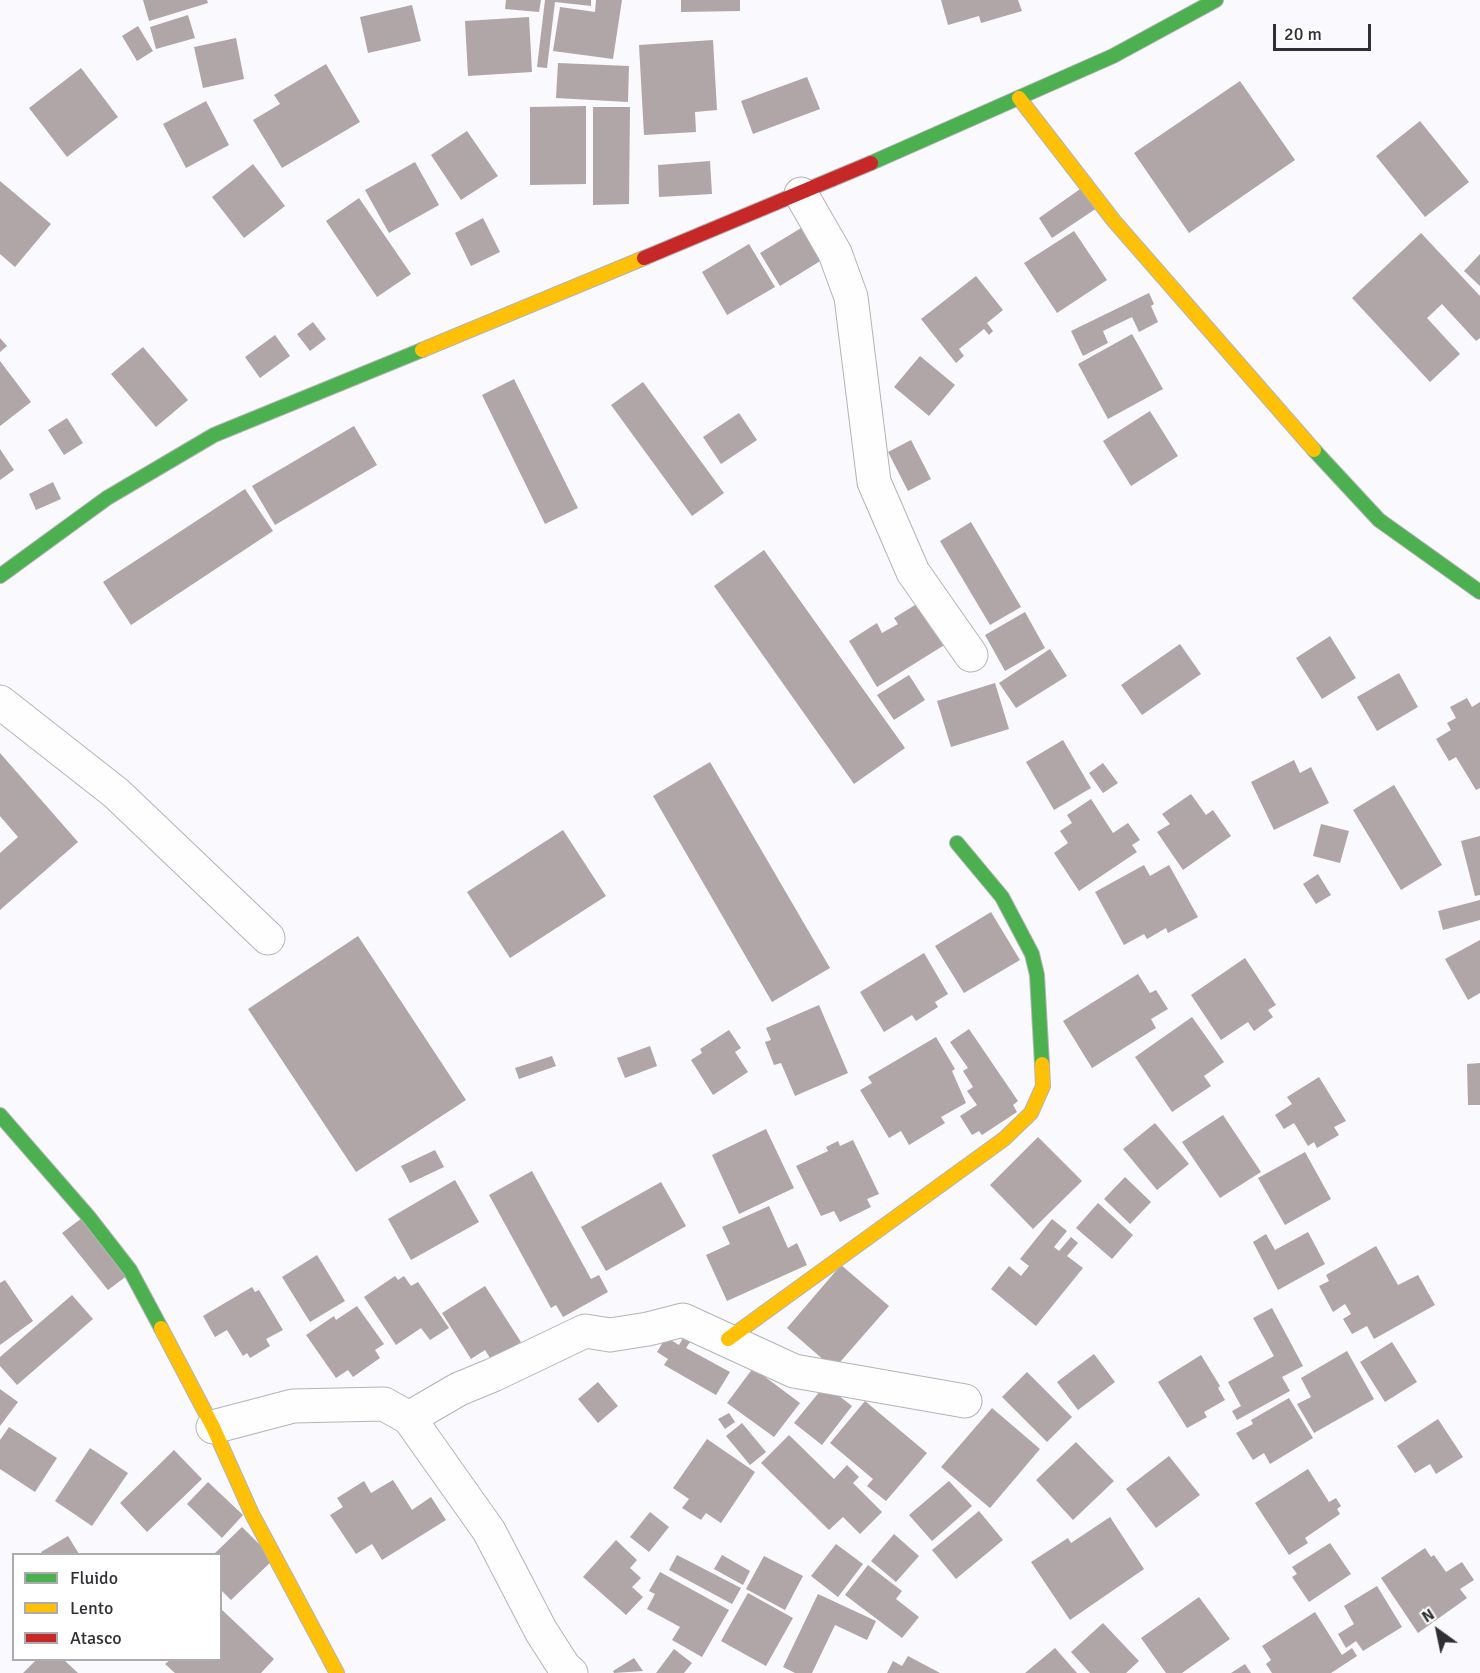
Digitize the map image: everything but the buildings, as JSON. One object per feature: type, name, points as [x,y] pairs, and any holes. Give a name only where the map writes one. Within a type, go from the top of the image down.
[{"type":"street","points":[[0,576],[107,498],[214,435],[801,194],[1113,56],[1216,0]]},
{"type":"street","points":[[1019,98],[1114,220],[1270,402],[1379,520],[1480,592]]},
{"type":"street","points":[[801,194],[835,253],[851,297],[874,482],[913,572],[971,655]]},
{"type":"street","points":[[0,702],[116,793],[268,938]]},
{"type":"street","points":[[728,1339],[1004,1139],[1031,1113],[1043,1086],[1037,975],[1032,954],[1002,897],[957,843]]},
{"type":"street","points":[[0,1115],[88,1216],[130,1270],[213,1427],[252,1514],[337,1673]]},
{"type":"street","points":[[409,1418],[459,1389],[585,1331],[610,1335],[683,1320],[794,1371],[965,1401]]},
{"type":"street","points":[[213,1427],[302,1406],[384,1404],[409,1418],[489,1531],[541,1631],[564,1667],[571,1673]]},
{"type":"traffic: fast","points":[[871,163],[1113,56],[1216,0]]},
{"type":"traffic: fast","points":[[0,576],[107,498],[214,435],[422,350]]},
{"type":"traffic: fast","points":[[1314,450],[1379,520],[1480,592]]},
{"type":"traffic: fast","points":[[957,843],[1002,897],[1032,954],[1037,975],[1042,1064]]},
{"type":"traffic: fast","points":[[0,1115],[88,1216],[130,1270],[161,1328]]},
{"type":"traffic: slow","points":[[1019,98],[1114,221],[1314,450]]},
{"type":"traffic: slow","points":[[422,350],[644,258]]},
{"type":"traffic: slow","points":[[728,1339],[1004,1139],[1031,1113],[1043,1086],[1042,1064]]},
{"type":"traffic: slow","points":[[161,1328],[213,1427],[252,1514],[337,1673]]},
{"type":"traffic: jam","points":[[644,258],[871,163]]}]
